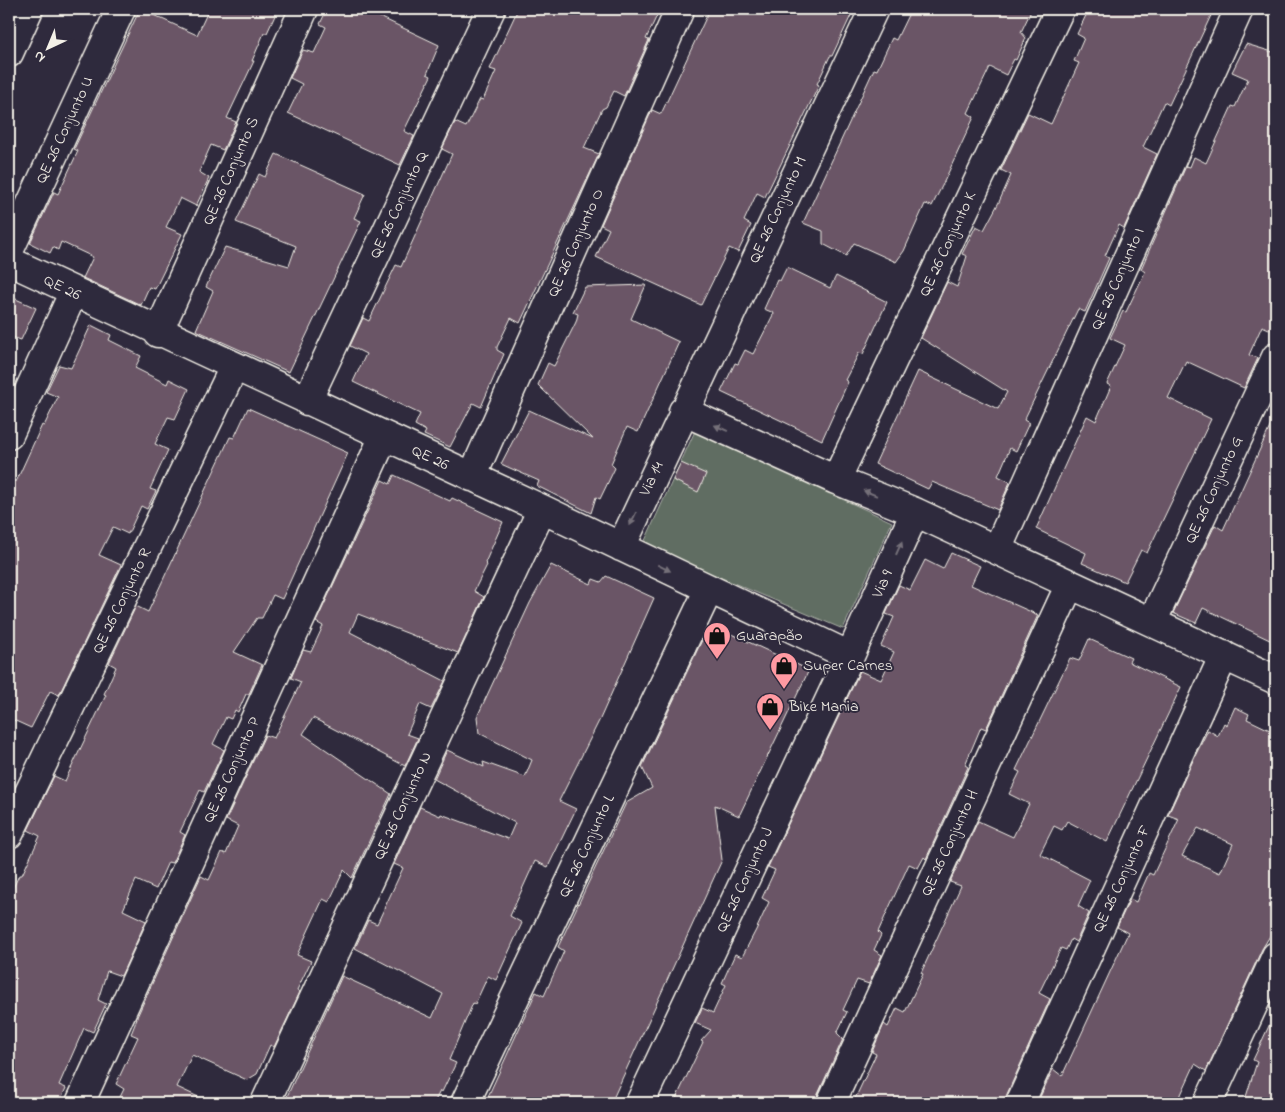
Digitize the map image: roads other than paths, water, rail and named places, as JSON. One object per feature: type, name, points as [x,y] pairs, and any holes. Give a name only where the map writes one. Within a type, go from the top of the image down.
[{"type":"street","points":[[9,53],[29,9]]},
{"type":"street","name":"QE 26 Conjunto U","points":[[9,251],[121,9]]},
{"type":"street","name":"QE 26 Conjunto S","points":[[158,333],[304,9]]},
{"type":"street","name":"QE 26 Conjunto Q","points":[[307,401],[491,9]]},
{"type":"street","name":"QE 26 Conjunto O","points":[[472,478],[680,9]]},
{"type":"street","name":"QE 26 Conjunto M","points":[[683,411],[874,9]]},
{"type":"street","name":"QE 26 Conjunto K","points":[[836,480],[1060,9]]},
{"type":"street","name":"QE 26 Conjunto I","points":[[997,550],[1239,9]]},
{"type":"street","name":"QE 26","points":[[9,262],[158,333],[542,509],[850,656]]},
{"type":"street","points":[[9,434],[73,293]]},
{"type":"street","name":"QE 26 Conjunto G","points":[[1152,622],[1276,357]]},
{"type":"street","name":"QE 26 Conjunto R","points":[[9,834],[234,367]]},
{"type":"street","points":[[683,411],[836,480],[915,512],[1276,680]]},
{"type":"street","name":"Via 14","points":[[620,547],[683,411]]},
{"type":"street","name":"QE 26 Conjunto P","points":[[80,1103],[384,436]]},
{"type":"street","name":"QE 26 Conjunto N","points":[[265,1103],[542,509]]},
{"type":"street","name":"Via 9","points":[[850,656],[915,512]]},
{"type":"street","name":"QE 26 Conjunto H","points":[[831,1103],[1070,584]]},
{"type":"street","name":"QE 26 Conjunto L","points":[[465,1103],[709,590]]},
{"type":"street","name":"QE 26 Conjunto F","points":[[1020,1103],[1224,655]]},
{"type":"street","name":"QE 26 Conjunto J","points":[[640,1103],[850,656]]},
{"type":"street","points":[[1208,1103],[1276,956]]},
{"type":"place","name":"Guarapão","points":[[717,660]]},
{"type":"place","name":"Super Carnes","points":[[784,690]]},
{"type":"place","name":"Bike Mania","points":[[770,731]]}]
